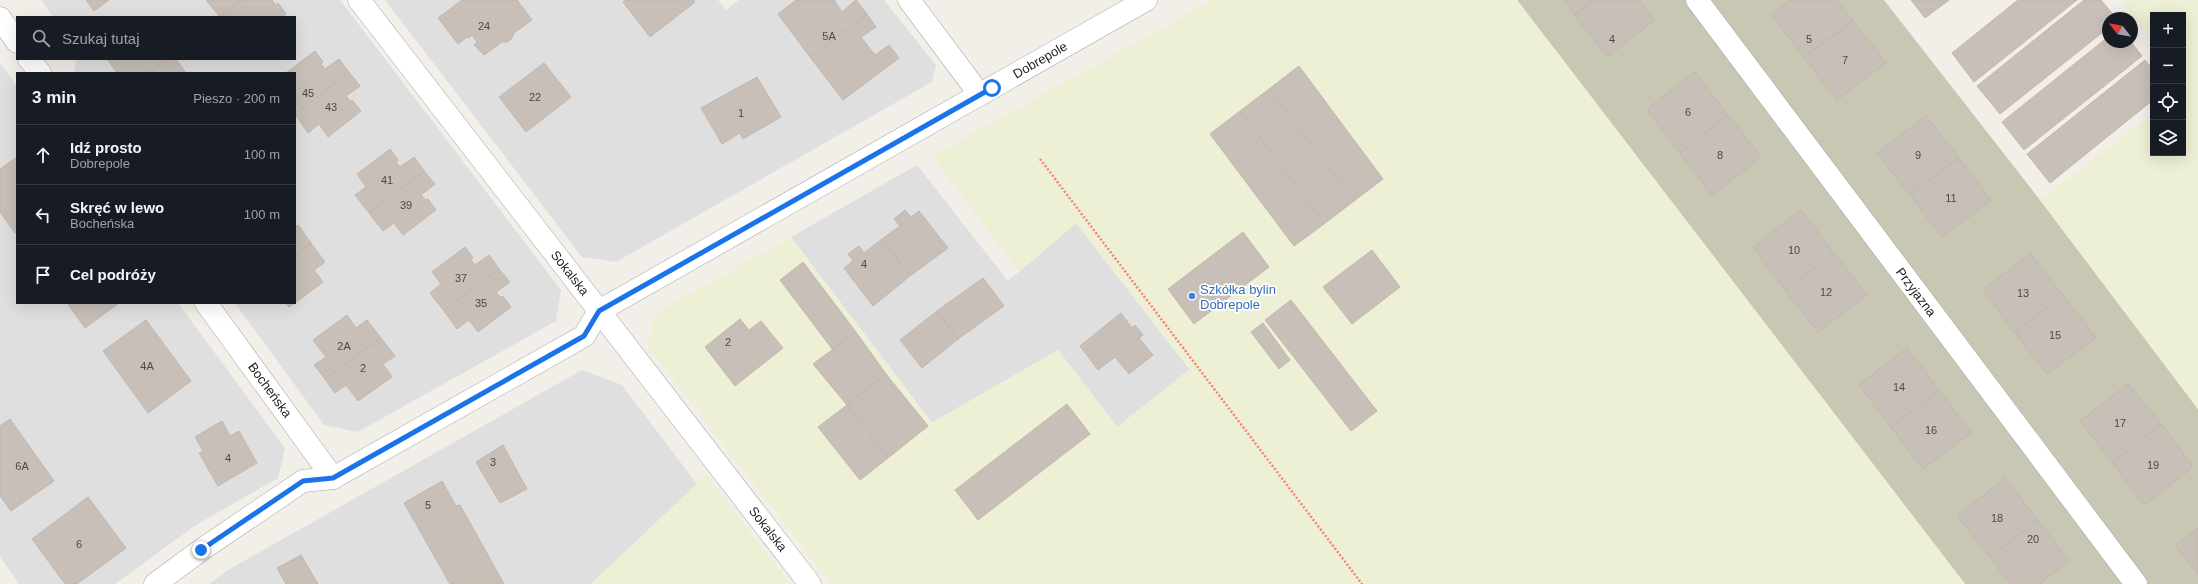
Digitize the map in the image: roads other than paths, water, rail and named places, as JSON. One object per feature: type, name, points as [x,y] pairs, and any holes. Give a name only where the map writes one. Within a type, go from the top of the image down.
[{"type":"street","name":"Sokalska","points":[[359,0],[810,584]]},
{"type":"street","points":[[909,0],[980,94]]},
{"type":"street","name":"Dobrepole","points":[[599,311],[1146,0]]},
{"type":"street","name":"Przyjazna","points":[[1697,0],[2136,584]]},
{"type":"street","points":[[0,18],[16,41]]},
{"type":"street","points":[[31,60],[39,72]]},
{"type":"street","name":"Bocheńska","points":[[207,304],[333,478]]},
{"type":"street","points":[[155,584],[201,550],[303,481],[333,478],[584,336],[599,311]]},
{"type":"place","name":"Szkółka bylin Dobrepole","points":[[1192,296]]}]
